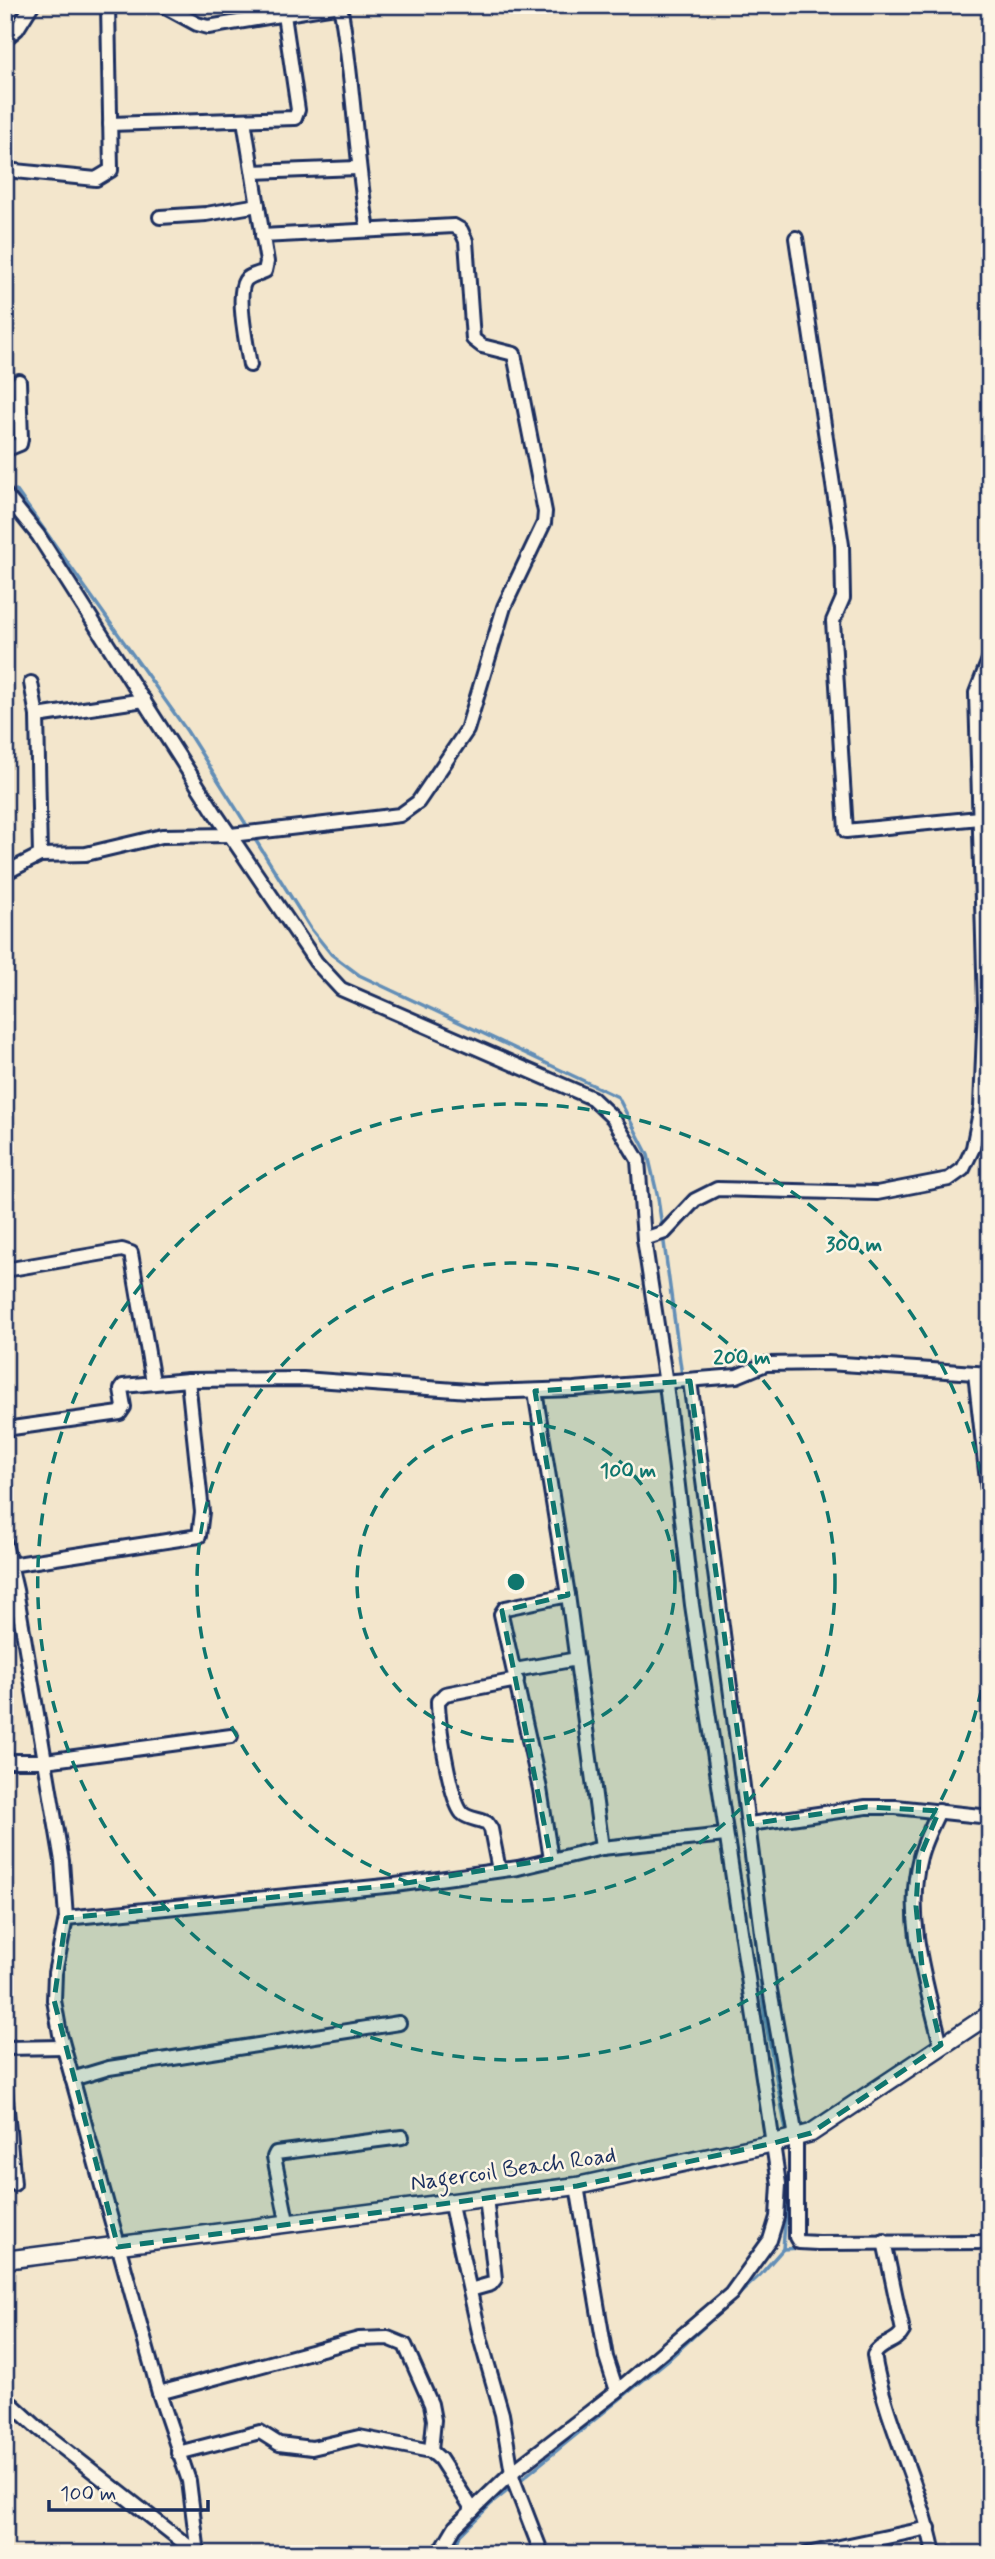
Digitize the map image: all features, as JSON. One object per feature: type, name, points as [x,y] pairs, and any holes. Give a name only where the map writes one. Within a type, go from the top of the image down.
[{"type":"main road","name":"Nagercoil Beach Road","points":[[5,2260],[118,2247],[287,2221],[577,2186],[774,2143],[811,2133],[990,2014]]},
{"type":"street","points":[[5,39],[17,29],[32,5]]},
{"type":"street","points":[[5,170],[96,179],[105,176],[112,164],[108,5]]},
{"type":"street","points":[[162,5],[208,27],[340,5],[351,63],[357,168],[368,230]]},
{"type":"street","points":[[110,124],[298,117],[284,15]]},
{"type":"street","points":[[244,120],[267,268],[249,277],[243,288],[243,317],[250,365]]},
{"type":"street","points":[[253,172],[357,168]]},
{"type":"street","points":[[160,216],[206,214],[258,205]]},
{"type":"street","points":[[5,873],[40,855],[86,854],[162,836],[231,835],[400,815],[414,807],[467,730],[504,607],[545,518],[514,354],[482,346],[472,339],[464,234],[454,226],[262,236]]},
{"type":"street","points":[[796,237],[842,545],[843,598],[833,621],[846,831],[979,818]]},
{"type":"street","points":[[5,450],[20,444],[19,381]]},
{"type":"street","points":[[5,495],[38,535],[316,962],[341,989],[592,1098],[613,1118],[638,1160],[654,1236],[668,1383],[725,1835],[774,2143],[779,2184],[778,2206],[767,2247],[731,2294],[513,2480],[473,2510],[455,2528],[439,2554]]},
{"type":"street","points":[[654,1236],[695,1200],[717,1189],[877,1193],[949,1179],[963,1169],[973,1148],[981,1107],[987,1006],[976,693],[990,657]]},
{"type":"street","points":[[31,683],[37,716],[40,855]]},
{"type":"street","points":[[37,716],[144,700]]},
{"type":"street","points":[[5,1270],[122,1250],[131,1253],[153,1382]]},
{"type":"street","points":[[5,1429],[120,1413],[124,1407],[121,1391],[123,1385],[188,1380],[303,1379],[483,1392],[689,1381],[737,1376],[766,1364],[828,1363],[990,1374]]},
{"type":"street","points":[[975,1373],[990,1508]]},
{"type":"street","points":[[10,1565],[167,1544],[199,1536],[203,1519],[188,1380]]},
{"type":"street","points":[[689,1381],[750,1824],[768,1978],[796,2137],[794,2229],[799,2242],[886,2246],[990,2242]]},
{"type":"street","points":[[535,1391],[568,1595],[602,1848]]},
{"type":"street","points":[[5,1543],[62,1861],[66,1918],[55,1973],[54,2000],[63,2047],[118,2247],[193,2501],[198,2554]]},
{"type":"street","points":[[551,1859],[502,1611],[568,1595]]},
{"type":"street","points":[[499,1870],[491,1829],[487,1823],[468,1818],[457,1804],[448,1769],[438,1702],[445,1694],[577,1659]]},
{"type":"street","points":[[5,1761],[45,1761],[231,1736]]},
{"type":"street","points":[[750,1824],[866,1808],[896,1807],[990,1817]]},
{"type":"street","points":[[939,1811],[919,1859],[916,1906],[922,1966],[941,2045]]},
{"type":"street","points":[[66,1918],[395,1885],[499,1870],[602,1848],[725,1835]]},
{"type":"street","points":[[72,2079],[109,2068],[399,2022]]},
{"type":"street","points":[[5,2048],[63,2047]]},
{"type":"street","points":[[5,2088],[14,2184]]},
{"type":"street","points":[[287,2221],[274,2157],[276,2153],[402,2137]]},
{"type":"street","points":[[577,2186],[606,2357],[617,2391]]},
{"type":"street","points":[[470,2290],[491,2284],[495,2279],[486,2197]]},
{"type":"street","points":[[450,2201],[502,2414],[513,2480],[542,2554]]},
{"type":"street","points":[[886,2246],[903,2331],[901,2336],[878,2348],[874,2355],[881,2386],[929,2528],[934,2554]]},
{"type":"street","points":[[159,2393],[359,2339],[388,2338],[405,2345],[422,2381],[434,2420],[431,2451]]},
{"type":"street","points":[[5,2398],[49,2437],[198,2554]]},
{"type":"street","points":[[178,2453],[260,2432],[279,2444],[321,2447],[340,2440],[359,2438],[431,2451],[440,2459],[473,2510]]},
{"type":"street","points":[[807,2554],[929,2528]]},
{"type":"highlighted area","points":[[690,1381],[750,1824],[866,1807],[939,1811],[919,1859],[916,1906],[922,1966],[941,2045],[811,2133],[774,2143],[577,2186],[118,2247],[54,2000],[66,1918],[395,1885],[551,1859],[502,1611],[568,1595],[535,1391]]},
{"type":"waterway","points":[[16,490],[187,731],[249,829]]},
{"type":"waterway","points":[[253,836],[311,929],[331,954],[359,975],[618,1097],[648,1155],[658,1198],[682,1376]]},
{"type":"waterway","points":[[683,1383],[693,1452]]},
{"type":"waterway","points":[[733,1754],[765,2018],[786,2130]]},
{"type":"waterway","points":[[453,2554],[460,2535],[490,2505],[668,2360],[760,2275],[783,2249],[790,2157]]},
{"type":"waterway","points":[[783,2249],[801,2248]]},
{"type":"waterway","points":[[977,2248],[990,2248]]}]
